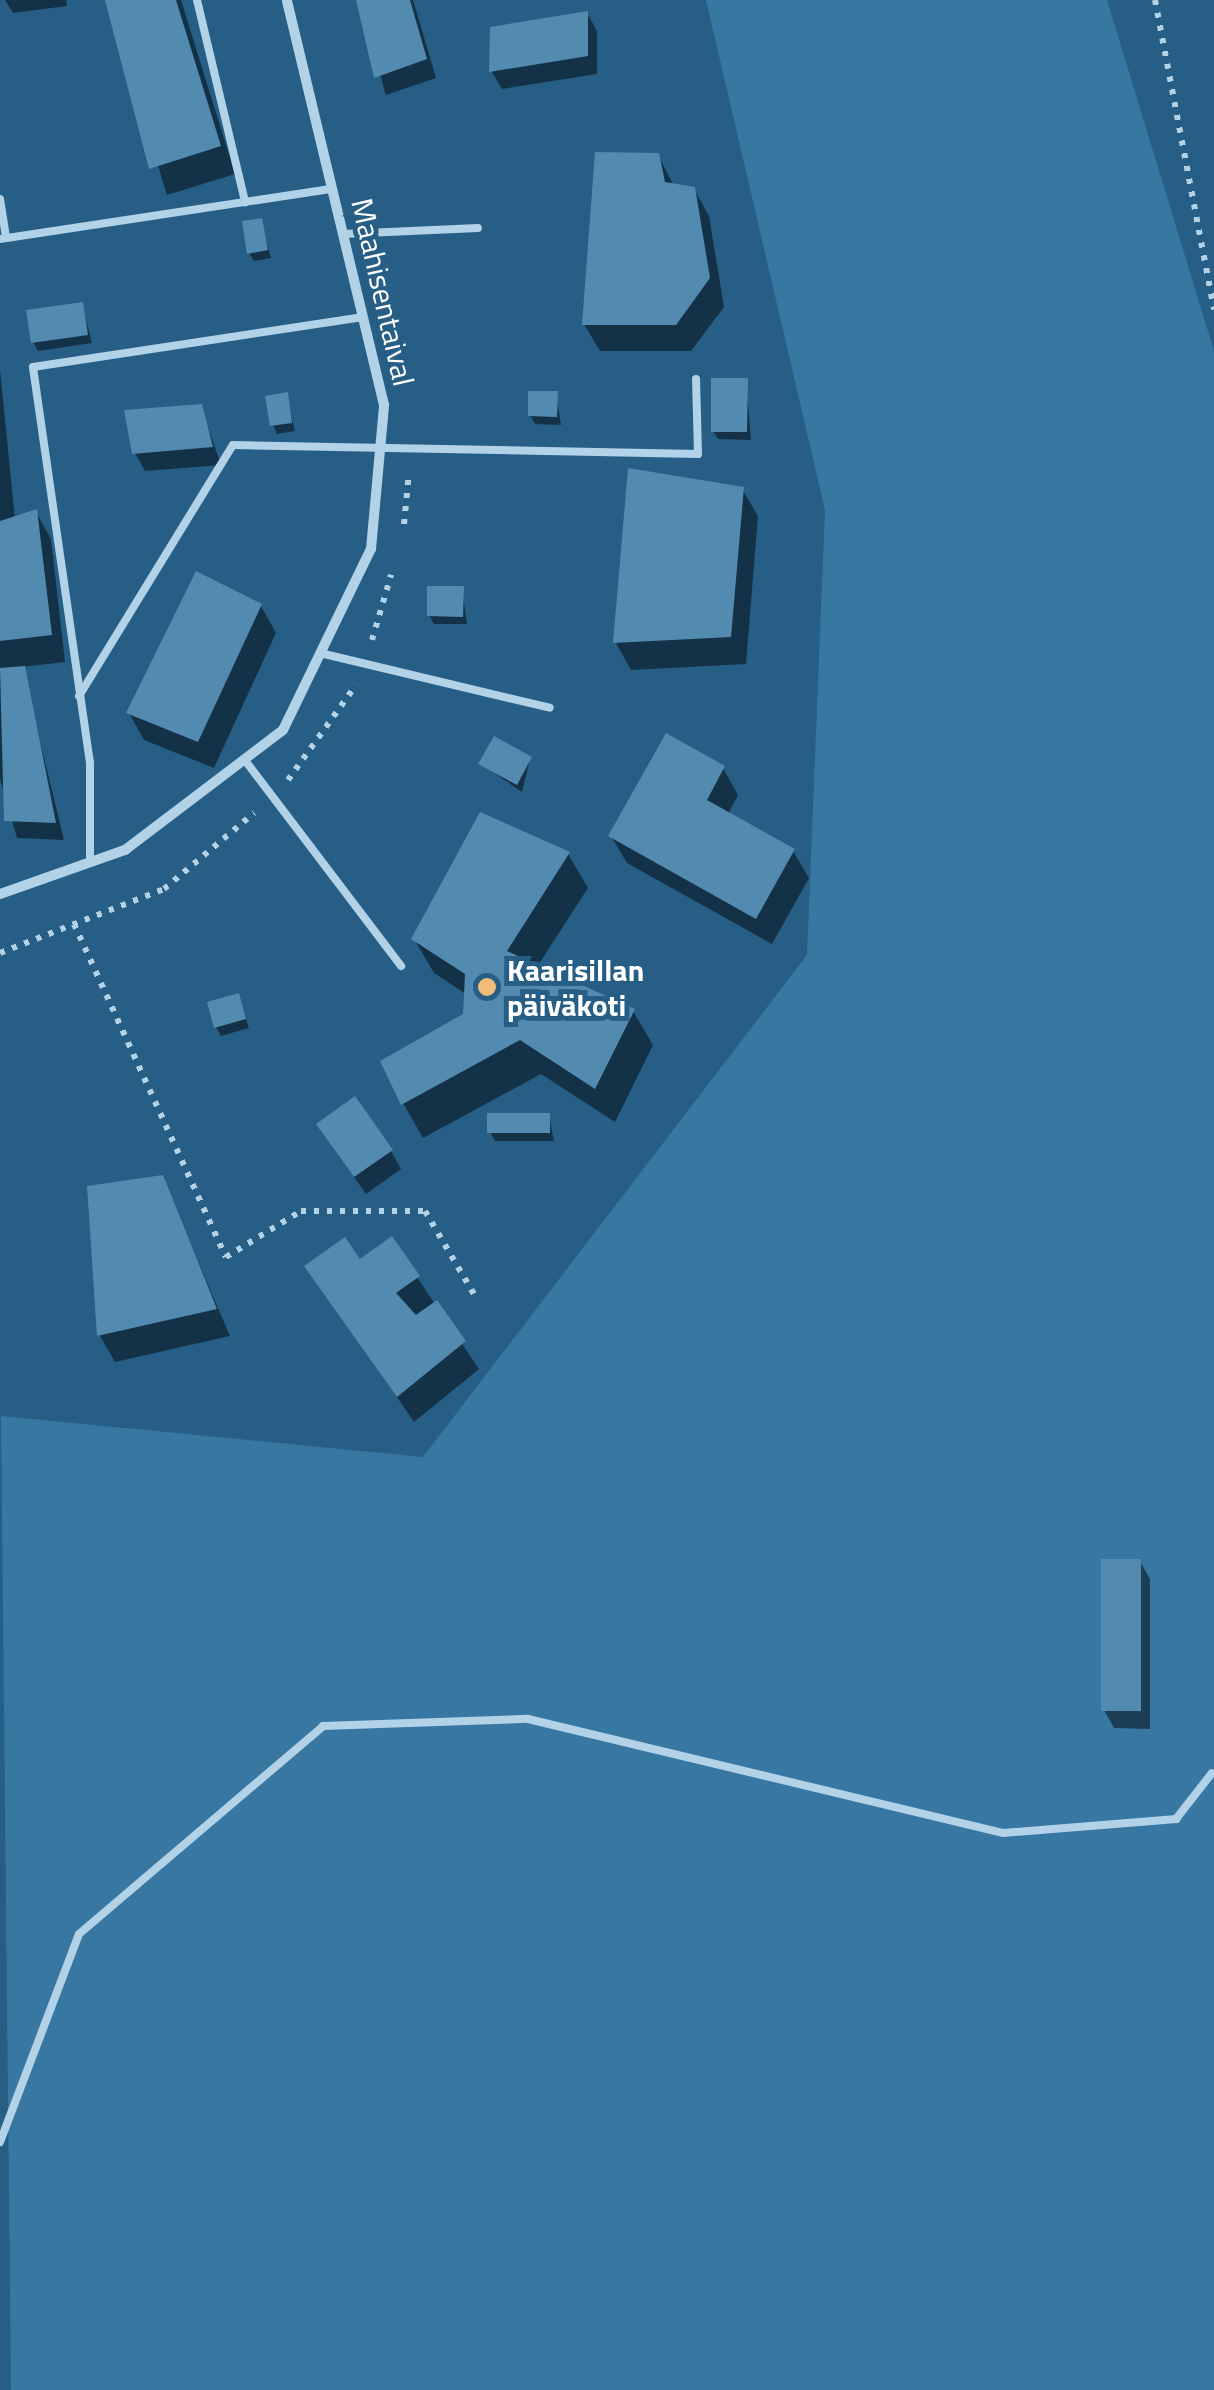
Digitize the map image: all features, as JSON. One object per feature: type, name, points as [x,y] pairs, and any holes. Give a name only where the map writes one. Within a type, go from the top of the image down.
[{"type":"street","name":"Maahisentaival","points":[[0,894],[124,850],[283,730],[371,549],[384,405],[288,0]]},
{"type":"lane","points":[[197,0],[245,202]]},
{"type":"lane","points":[[0,199],[3,238],[332,189]]},
{"type":"lane","points":[[343,234],[478,228]]},
{"type":"lane","points":[[90,863],[79,696],[33,367],[363,317]]},
{"type":"lane","points":[[79,696],[232,445],[698,454],[696,379]]},
{"type":"lane","points":[[320,653],[550,708]]},
{"type":"lane","points":[[244,759],[401,966]]},
{"type":"lane","points":[[0,2142],[79,1934],[324,1726],[528,1719],[1003,1834],[1176,1819],[1212,1773]]},
{"type":"path","points":[[1154,0],[1214,309]]},
{"type":"path","points":[[375,233],[410,391]]},
{"type":"path","points":[[403,532],[412,446]]},
{"type":"path","points":[[0,953],[164,889],[272,796],[352,694],[393,569]]},
{"type":"path","points":[[74,924],[226,1257],[301,1211],[425,1211],[474,1296]]},
{"type":"shaded area","points":[[706,0],[1107,0],[1214,351],[1214,2390],[11,2390],[1,1416],[423,1457],[807,955],[825,510]]},
{"type":"building","points":[[105,0],[176,0],[221,146],[149,169]]},
{"type":"building","points":[[356,0],[410,0],[427,59],[374,78]]},
{"type":"building","points":[[588,11],[588,56],[489,72],[490,27]]},
{"type":"building","points":[[595,152],[659,153],[665,182],[695,187],[710,278],[676,325],[582,325]]},
{"type":"building","points":[[262,218],[268,250],[247,254],[242,221]]},
{"type":"building","points":[[83,302],[88,335],[31,343],[26,310]]},
{"type":"building","points":[[711,378],[748,378],[747,432],[711,432]]},
{"type":"building","points":[[528,391],[558,391],[557,417],[528,416]]},
{"type":"building","points":[[288,392],[292,423],[270,426],[265,396]]},
{"type":"building","points":[[202,404],[213,447],[132,454],[124,410]]},
{"type":"building","points":[[628,468],[744,487],[731,637],[613,643]]},
{"type":"building","points":[[37,509],[52,635],[0,641],[0,521]]},
{"type":"building","points":[[196,571],[262,604],[198,742],[126,713]]},
{"type":"building","points":[[427,586],[464,586],[463,617],[427,616]]},
{"type":"building","points":[[25,666],[56,823],[4,821],[0,668]]},
{"type":"building","points":[[666,733],[725,766],[707,800],[795,849],[756,919],[608,836]]},
{"type":"building","points":[[494,736],[532,757],[517,785],[478,764]]},
{"type":"building","points":[[480,812],[570,852],[507,951],[635,1009],[595,1089],[520,1040],[401,1105],[380,1061],[463,1014],[465,974],[411,939]]},
{"type":"building","points":[[239,993],[246,1019],[214,1028],[207,1002]]},
{"type":"building","points":[[355,1096],[393,1150],[354,1177],[316,1124]]},
{"type":"building","points":[[487,1113],[550,1113],[550,1133],[487,1133]]},
{"type":"building","points":[[163,1175],[217,1309],[97,1336],[87,1186]]},
{"type":"building","points":[[392,1236],[420,1276],[396,1293],[416,1315],[437,1300],[466,1341],[397,1397],[304,1266],[345,1237],[360,1259]]},
{"type":"building","points":[[1101,1559],[1141,1559],[1141,1711],[1101,1711]]},
{"type":"place","name":"Kaarisillan päiväkoti","points":[[487,987]]}]
